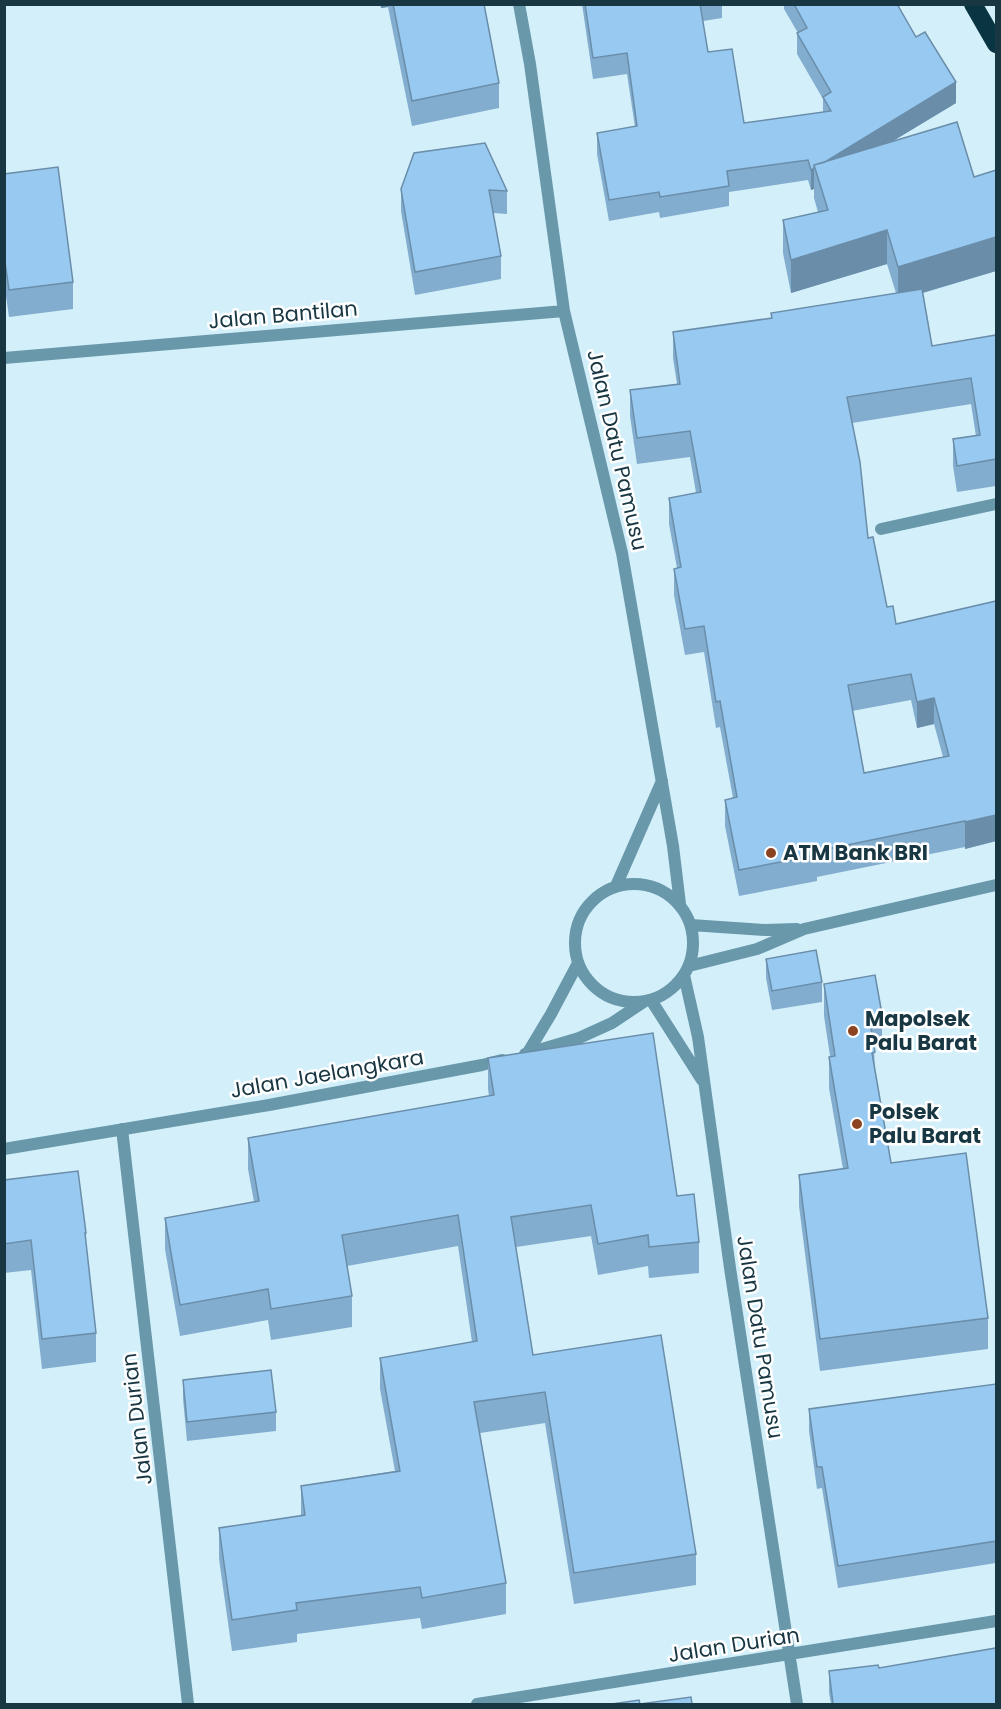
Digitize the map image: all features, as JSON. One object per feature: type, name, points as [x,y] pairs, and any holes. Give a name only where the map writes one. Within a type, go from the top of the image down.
[{"type":"highway","points":[[973,4],[996,44]]},
{"type":"street","name":"Jalan Datu Pamusu","points":[[519,4],[530,64],[564,311],[622,553],[673,846],[680,904]]},
{"type":"street","name":"Jalan Bantilan","points":[[4,358],[564,311]]},
{"type":"street","points":[[881,529],[996,504]]},
{"type":"street","points":[[616,886],[662,781]]},
{"type":"street","points":[[639,884],[661,890],[680,904],[692,925],[694,946],[687,970],[669,991],[648,1000],[617,999],[609,995],[594,986],[578,963],[575,935],[581,916],[595,898],[616,886],[639,884]]},
{"type":"street","points":[[687,970],[757,949],[804,929],[996,885]]},
{"type":"street","points":[[692,925],[765,930],[804,929]]},
{"type":"street","points":[[527,1054],[578,963]]},
{"type":"street","name":"Jalan Datu Pamusu","points":[[687,970],[796,1704]]},
{"type":"street","points":[[648,1000],[704,1084]]},
{"type":"street","name":"Jalan Jaelangkara","points":[[4,1149],[269,1105],[448,1072],[527,1054],[579,1038],[612,1023],[648,1000]]},
{"type":"street","name":"Jalan Durian","points":[[122,1129],[188,1704]]},
{"type":"street","name":"Jalan Durian","points":[[477,1704],[996,1622]]},
{"type":"building","points":[[393,4],[484,4],[499,83],[412,101]]},
{"type":"building","points":[[585,4],[700,4],[708,52],[732,49],[744,123],[831,111],[823,97],[831,92],[797,33],[807,28],[794,4],[897,4],[916,37],[925,32],[956,82],[825,162],[814,165],[811,170],[808,160],[727,171],[729,186],[660,197],[659,192],[609,200],[597,133],[637,126],[627,53],[593,58]]},
{"type":"building","points":[[957,122],[974,177],[996,170],[996,237],[898,267],[887,230],[791,260],[783,220],[828,210],[814,165]]},
{"type":"building","points":[[485,143],[507,191],[489,190],[501,256],[415,272],[401,189],[414,153]]},
{"type":"building","points":[[58,167],[73,282],[9,290],[4,255],[4,174]]},
{"type":"building","points":[[922,289],[932,346],[996,335],[996,459],[957,466],[953,439],[980,435],[971,378],[847,397],[860,462],[868,538],[873,537],[887,607],[893,606],[896,624],[996,601],[996,815],[817,851],[817,855],[739,870],[725,800],[737,797],[720,701],[716,702],[704,626],[685,629],[674,569],[681,567],[669,498],[701,492],[690,431],[637,438],[630,390],[680,384],[673,332],[772,318],[771,313]],"holes":[[[911,674],[917,702],[934,698],[949,756],[864,773],[848,685]]]},
{"type":"building","points":[[816,950],[822,982],[772,991],[766,959]]},
{"type":"building","points":[[875,975],[882,1014],[869,1016],[875,1052],[872,1053],[891,1163],[966,1153],[988,1318],[820,1339],[799,1175],[848,1168],[829,1057],[835,1056],[824,984]]},
{"type":"building","points":[[653,1033],[677,1196],[694,1194],[699,1242],[649,1247],[648,1235],[598,1244],[591,1205],[511,1217],[533,1355],[661,1335],[696,1554],[574,1573],[545,1392],[474,1402],[506,1583],[422,1598],[420,1587],[296,1603],[297,1610],[232,1620],[219,1528],[305,1515],[301,1486],[400,1471],[380,1358],[477,1341],[458,1215],[342,1235],[352,1296],[271,1309],[268,1289],[180,1305],[165,1218],[259,1201],[248,1138],[494,1095],[488,1058]]},
{"type":"building","points":[[78,1171],[96,1333],[42,1339],[31,1240],[4,1244],[4,1180]]},
{"type":"building","points":[[271,1370],[276,1412],[187,1422],[183,1380]]},
{"type":"building","points":[[996,1384],[996,1541],[838,1566],[822,1467],[817,1467],[809,1409]]},
{"type":"building","points":[[996,1648],[996,1704],[833,1704],[829,1671],[878,1665],[879,1668]]},
{"type":"building","points":[[691,1697],[692,1704],[640,1704]]},
{"type":"building","points":[[639,1700],[640,1704],[612,1704]]},
{"type":"place","name":"ATM Bank BRI","points":[[771,853]]},
{"type":"place","name":"Mapolsek Palu Barat","points":[[853,1031]]},
{"type":"place","name":"Polsek Palu Barat","points":[[857,1124]]}]
